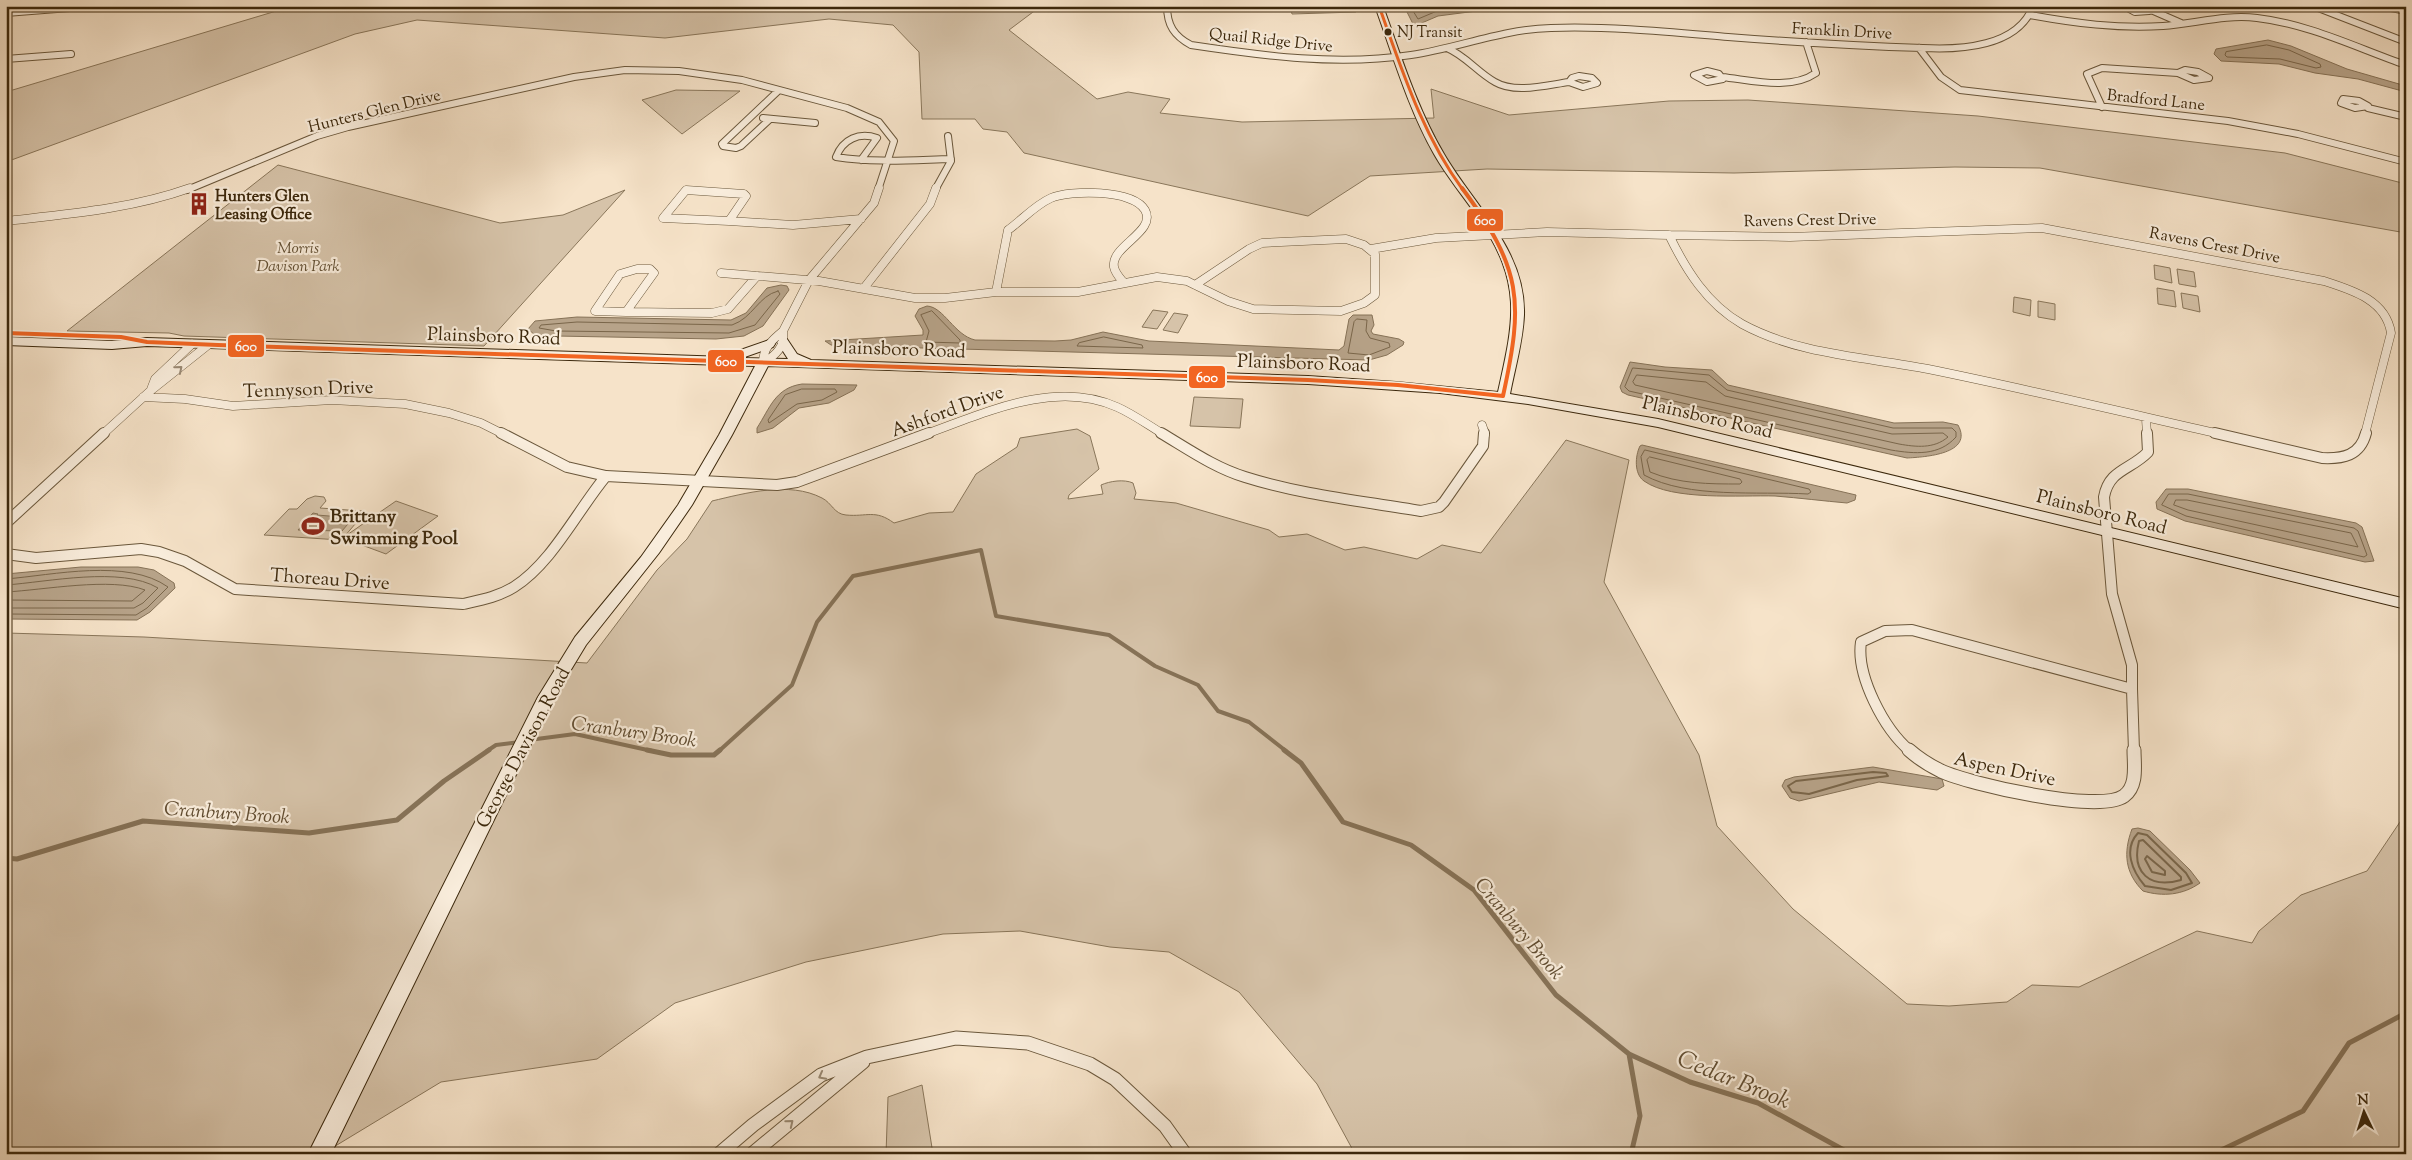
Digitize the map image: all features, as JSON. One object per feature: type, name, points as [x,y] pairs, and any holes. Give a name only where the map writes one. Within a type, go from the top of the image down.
[{"type":"street","points":[[7,14],[95,6]]},
{"type":"street","points":[[170,6],[184,6]]},
{"type":"street","name":"Quail Ridge Drive","points":[[1167,6],[1170,28],[1181,40],[1191,45],[1311,60],[1398,57]]},
{"type":"street","points":[[1380,6],[1424,123],[1440,154],[1493,234],[1511,268],[1518,301],[1517,320],[1503,396]]},
{"type":"street","points":[[2033,6],[2030,15],[2108,26],[2184,24],[2234,17],[2282,21],[2406,65]]},
{"type":"street","points":[[2124,6],[2134,12],[2149,11]]},
{"type":"street","points":[[2142,6],[2149,11],[2184,24]]},
{"type":"street","points":[[2313,6],[2406,42]]},
{"type":"street","points":[[2382,6],[2406,11]]},
{"type":"street","name":"Franklin Drive","points":[[1398,57],[1512,32],[1574,27],[1626,28],[1806,42],[1919,48],[1960,47],[1989,42],[2012,30],[2030,15]]},
{"type":"street","points":[[1722,77],[1788,82],[1812,77],[1816,73],[1806,42]]},
{"type":"street","points":[[1446,48],[1461,54],[1496,83],[1521,88],[1570,82]]},
{"type":"street","name":"Bradford Lane","points":[[1919,48],[1938,75],[1946,83],[1960,90],[2267,128],[2406,162]]},
{"type":"street","points":[[6,59],[70,54]]},
{"type":"street","points":[[2102,107],[2088,74],[2090,71],[2114,68],[2178,73]]},
{"type":"street","name":"Hunters Glen Drive","points":[[6,222],[88,212],[152,200],[189,189],[317,136],[373,121],[574,77],[625,70],[650,70],[742,80],[778,92],[847,108],[879,122],[894,141],[888,161]]},
{"type":"street","name":"Hunters Glen Drive","points":[[6,226],[93,216],[152,205],[191,194],[324,138],[588,78],[616,74],[645,74],[756,86]]},
{"type":"street","points":[[770,118],[741,146],[736,148],[723,146],[722,144],[778,92]]},
{"type":"street","points":[[2368,108],[2406,117]]},
{"type":"street","points":[[752,117],[815,123]]},
{"type":"street","points":[[861,160],[877,138],[858,134],[853,136],[836,156],[861,160],[888,161],[951,159]]},
{"type":"street","points":[[864,288],[930,204],[938,183],[951,159],[948,136]]},
{"type":"street","points":[[769,344],[763,355],[763,363],[777,355],[783,336],[809,280],[874,203],[888,161]]},
{"type":"street","points":[[729,221],[746,194],[686,190],[662,218],[667,220],[793,225],[861,219]]},
{"type":"street","points":[[996,292],[1008,230],[1051,198],[1076,193],[1103,193],[1133,201],[1144,208],[1147,217],[1145,225],[1117,256],[1114,263],[1116,272],[1124,283]]},
{"type":"street","name":"Ravens Crest Drive","points":[[1371,249],[1436,238],[1547,232],[1669,234],[1790,237],[2042,228],[2324,281],[2365,298],[2389,317],[2391,333],[2364,440],[2355,455],[2346,458],[2322,458],[1930,370],[1820,351],[1765,335],[1727,315],[1696,286],[1682,264],[1669,234]]},
{"type":"street","points":[[721,273],[809,280],[915,298],[945,298],[996,292],[1078,292],[1157,277],[1173,278],[1195,285],[1228,301],[1253,309],[1341,311],[1364,303],[1375,295],[1374,254],[1371,249],[1346,239],[1262,243],[1249,249],[1195,285]]},
{"type":"street","points":[[626,312],[654,273],[650,269],[625,271],[620,274],[595,311],[626,312],[712,313],[725,311],[757,276]]},
{"type":"street","name":"Plainsboro Road","points":[[6,333],[121,337],[146,342]]},
{"type":"street","points":[[711,361],[731,358],[769,344],[783,336]]},
{"type":"street","points":[[783,336],[793,357],[812,364]]},
{"type":"street","name":"Plainsboro Road","points":[[6,340],[112,345],[146,342],[1336,381],[1398,385],[1503,396],[1609,412],[1658,423],[2406,604]]},
{"type":"street","points":[[146,395],[156,379],[192,344]]},
{"type":"street","points":[[6,523],[146,395],[208,345]]},
{"type":"street","name":"George Davison Road","points":[[319,1154],[530,726],[577,647],[654,551],[700,481],[763,363]]},
{"type":"street","name":"Tennyson Drive","points":[[146,395],[233,406],[323,400],[364,400],[405,404],[449,413],[481,423],[567,467],[606,476],[700,481]]},
{"type":"street","name":"Ashford Drive","points":[[700,481],[777,485],[797,482],[997,408],[1028,400],[1070,396],[1098,400],[1118,407],[1226,471],[1308,492],[1412,510],[1431,510],[1439,507],[1483,446],[1485,436],[1482,425]]},
{"type":"street","points":[[2107,532],[2105,486],[2110,476],[2142,460],[2148,452],[2146,419]]},
{"type":"street","name":"Thoreau Drive","points":[[6,554],[38,557],[140,549],[180,558],[225,586],[235,590],[463,604],[480,602],[500,595],[542,564],[606,476]]},
{"type":"street","name":"Aspen Drive","points":[[2107,532],[2112,594],[2128,651],[2133,689],[2134,776],[2131,789],[2123,797],[2107,802],[2087,802],[1968,780],[1941,772],[1904,746],[1891,729],[1874,700],[1860,666],[1858,654],[1862,642],[1878,632],[1889,628],[1912,630],[2133,689]]},
{"type":"street","points":[[719,1154],[753,1124],[821,1075],[868,1057],[956,1038],[1028,1043],[1090,1064],[1115,1079],[1165,1126],[1185,1154]]},
{"type":"street","points":[[752,1154],[832,1090],[868,1057]]},
{"type":"green space","points":[[293,6],[1041,6],[1009,30],[1097,99],[1128,92],[1170,99],[1160,113],[1242,122],[1434,118],[1431,89],[1509,115],[1669,101],[1748,100],[1978,116],[2285,153],[2406,184],[2406,233],[2040,168],[1955,167],[1734,173],[1487,169],[1370,176],[1308,216],[1024,153],[1007,132],[983,129],[975,119],[922,119],[919,52],[893,25],[829,19],[665,38],[417,20],[355,34],[6,162],[6,92]]},
{"type":"green space","points":[[1290,6],[1353,6],[1356,12],[1292,14]]},
{"type":"green space","points":[[676,90],[740,91],[682,134],[642,100]]},
{"type":"green space","name":"Morris Davison Park","points":[[278,165],[500,223],[563,215],[625,190],[484,346],[184,336],[169,333],[67,331]]},
{"type":"green space","points":[[2154,265],[2170,268],[2172,283],[2155,279]]},
{"type":"green space","points":[[2177,269],[2194,272],[2196,287],[2179,284]]},
{"type":"green space","points":[[2157,288],[2174,291],[2176,307],[2158,304]]},
{"type":"green space","points":[[2181,293],[2198,296],[2200,312],[2183,308]]},
{"type":"green space","points":[[2014,297],[2031,300],[2030,316],[2013,312]]},
{"type":"green space","points":[[2038,301],[2055,304],[2055,320],[2038,317]]},
{"type":"green space","points":[[1153,310],[1168,312],[1157,329],[1142,327]]},
{"type":"green space","points":[[1174,313],[1188,315],[1178,333],[1163,330]]},
{"type":"green space","points":[[1194,397],[1243,399],[1240,428],[1190,426]]},
{"type":"green space","points":[[1077,429],[1090,436],[1099,469],[1069,495],[1068,499],[1103,494],[1101,485],[1125,481],[1133,483],[1136,493],[1134,499],[1176,503],[1269,530],[1279,537],[1307,534],[1345,550],[1364,547],[1417,559],[1442,545],[1481,553],[1566,440],[1629,460],[1604,582],[1699,755],[1717,826],[1793,909],[1907,1004],[1949,1006],[2007,1002],[2032,985],[2079,987],[2197,931],[2252,943],[2259,931],[2301,895],[2367,871],[2406,813],[2406,1154],[1355,1154],[1317,1084],[1239,992],[1169,952],[1110,947],[1020,931],[943,934],[806,962],[675,1003],[597,1059],[441,1082],[332,1148],[328,1154],[6,1154],[6,633],[144,637],[587,663],[657,570],[687,539],[712,501],[753,492],[782,489],[796,490],[822,498],[842,514],[871,514],[881,516],[894,523],[929,513],[953,512],[976,474],[1017,447],[1020,438]]},
{"type":"green space","points":[[315,496],[324,497],[326,501],[320,508],[362,511],[362,516],[344,537],[396,501],[438,516],[386,554],[343,538],[340,540],[264,535],[289,509],[297,509],[307,499]]},
{"type":"green space","points":[[922,1085],[933,1154],[886,1154],[888,1097]]},
{"type":"water","points":[[1404,6],[1515,6],[1438,16],[1417,25],[1413,24]]},
{"type":"water","points":[[2268,40],[2291,46],[2347,69],[2406,86],[2406,92],[2358,79],[2315,73],[2279,64],[2221,61],[2214,54],[2216,49]]},
{"type":"water","points":[[781,285],[787,286],[789,290],[763,326],[744,336],[716,339],[556,336],[535,335],[528,329],[535,321],[577,317],[731,320],[746,313],[767,288]]},
{"type":"water","points":[[927,306],[939,311],[961,333],[975,340],[1071,340],[1103,332],[1149,341],[1339,350],[1344,346],[1349,319],[1353,315],[1372,315],[1374,325],[1371,331],[1373,334],[1399,339],[1404,342],[1403,345],[1387,355],[1369,360],[848,346],[831,345],[825,341],[923,335],[923,330],[915,316],[919,309]]},
{"type":"water","points":[[1630,362],[1665,367],[1712,370],[1728,385],[1894,423],[1943,422],[1958,425],[1961,435],[1959,442],[1954,448],[1945,452],[1907,458],[1628,395],[1622,392],[1620,387]]},
{"type":"water","points":[[802,384],[857,385],[854,390],[829,403],[799,408],[773,428],[757,433],[757,428],[779,394],[793,386]]},
{"type":"water","points":[[1642,445],[1856,495],[1855,500],[1847,503],[1775,496],[1707,496],[1671,492],[1644,481],[1638,474],[1636,460],[1638,450]]},
{"type":"water","points":[[2166,489],[2188,489],[2356,523],[2362,527],[2374,561],[2365,562],[2185,521],[2157,509],[2156,502]]},
{"type":"water","points":[[313,513],[353,518],[342,531],[298,530]]},
{"type":"water","points":[[81,567],[138,567],[154,570],[174,583],[175,588],[150,612],[137,620],[6,619],[6,574]]},
{"type":"water","points":[[1873,767],[1942,779],[1944,786],[1937,790],[1879,782],[1799,801],[1790,798],[1782,786],[1785,780],[1794,777]]},
{"type":"water","points":[[2138,828],[2150,831],[2190,870],[2200,883],[2187,890],[2173,894],[2143,891],[2132,877],[2127,862],[2129,838],[2132,829]]},
{"type":"waterway","name":"Cranbury Brook","points":[[719,751],[792,685],[817,622],[853,576],[981,550],[996,616],[1109,635],[1155,666],[1198,685],[1218,711],[1249,722],[1286,751]]},
{"type":"waterway","name":"Cranbury Brook","points":[[529,740],[575,734],[652,751]]},
{"type":"waterway","name":"Cranbury Brook","points":[[487,751],[496,745],[520,742]]},
{"type":"waterway","name":"Cranbury Brook","points":[[6,858],[17,859],[143,821],[309,833],[397,820],[444,781],[489,750]]},
{"type":"waterway","name":"Cranbury Brook","points":[[647,750],[671,755],[714,755],[720,750]]},
{"type":"waterway","name":"Cranbury Brook","points":[[1284,750],[1301,763],[1343,822],[1411,845],[1474,890],[1556,995],[1629,1054]]},
{"type":"waterway","name":"Cedar Brook","points":[[2213,1154],[2303,1111],[2349,1043],[2406,1013]]},
{"type":"waterway","name":"Cedar Brook","points":[[1629,1054],[1690,1082],[1758,1103],[1851,1154]]},
{"type":"waterway","name":"Cranbury Brook","points":[[1629,1054],[1640,1116],[1631,1154]]},
{"type":"transit line","name":"600","points":[[6,333],[121,337],[147,342],[218,345],[1308,380],[1398,385],[1503,396],[1516,325],[1514,285],[1508,265],[1484,219],[1444,162],[1421,119],[1379,6]]},
{"type":"place","name":"NJ Transit","points":[[1388,32]]},
{"type":"place","name":"Hunters Glen Leasing Office","points":[[199,204]]},
{"type":"place","name":"Brittany Swimming Pool","points":[[313,526]]}]
